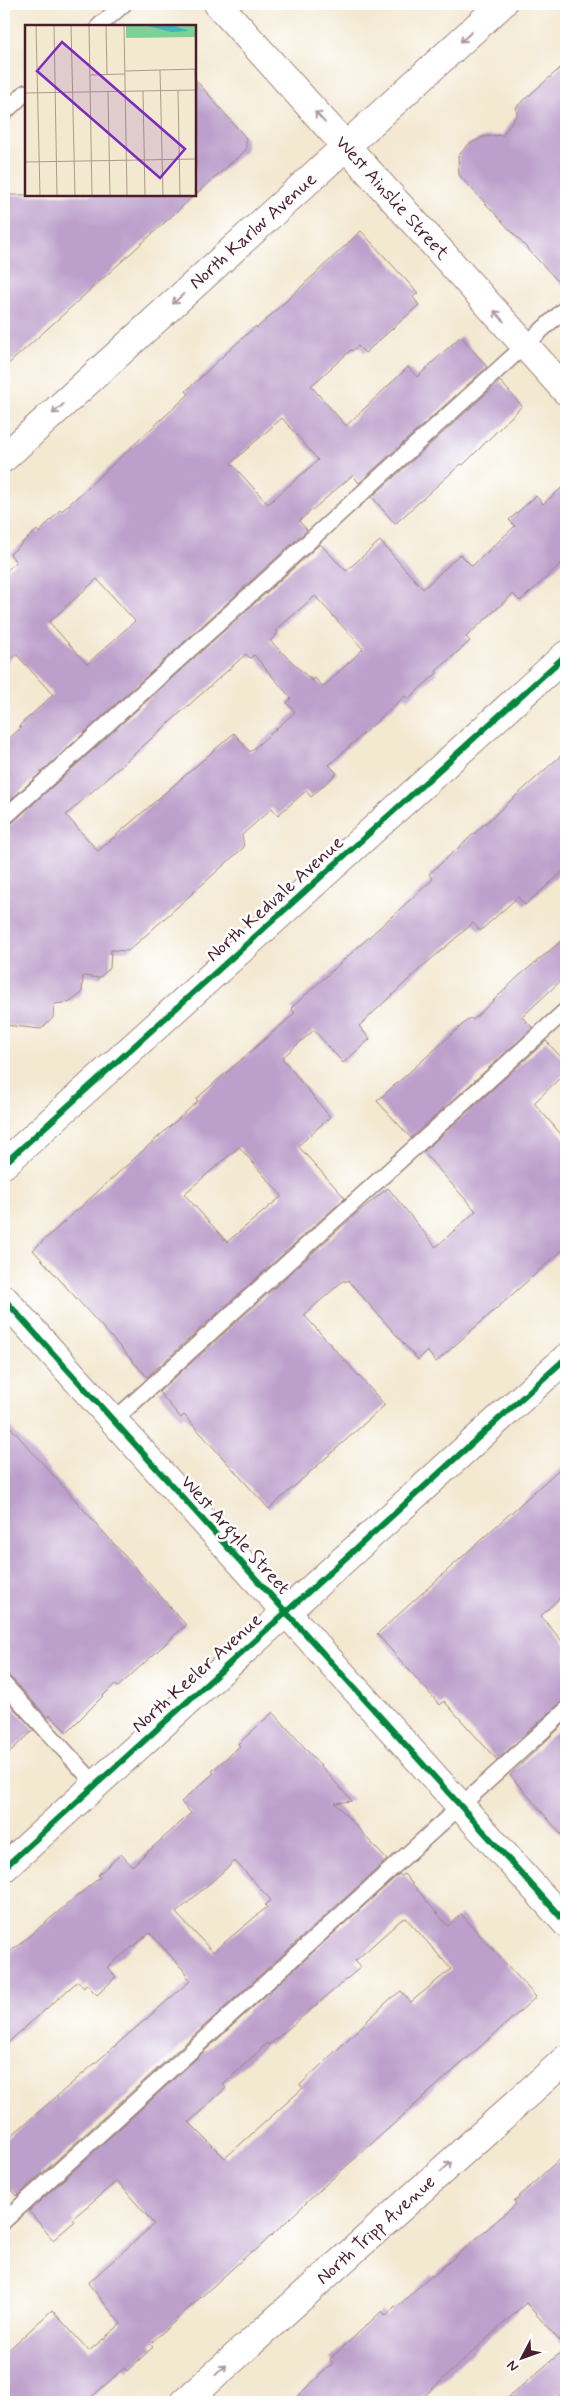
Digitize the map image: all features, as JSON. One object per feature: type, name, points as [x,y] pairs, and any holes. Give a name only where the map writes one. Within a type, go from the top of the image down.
[{"type":"street","name":"West Ainslie Street","points":[[218,4],[566,391]]},
{"type":"street","name":"North Karlov Avenue","points":[[4,458],[502,4]]},
{"type":"street","name":"North Kedvale Avenue","points":[[4,1164],[566,655]]},
{"type":"street","name":"West Argyle Street","points":[[4,1299],[112,1422],[566,1923]]},
{"type":"street","name":"North Keeler Avenue","points":[[4,1868],[566,1358]]},
{"type":"street","name":"North Tripp Avenue","points":[[185,2402],[566,2058]]},
{"type":"lane","points":[[100,25],[124,4]]},
{"type":"lane","points":[[4,113],[25,93]]},
{"type":"lane","points":[[4,818],[566,308]]},
{"type":"lane","points":[[112,1422],[566,1010]]},
{"type":"lane","points":[[4,1684],[96,1785]]},
{"type":"lane","points":[[4,2221],[566,1710]]},
{"type":"building","points":[[566,63],[566,290],[459,175],[458,156],[469,144],[483,137],[503,135],[517,114],[516,107]]},
{"type":"building","points":[[196,80],[246,138],[246,150],[196,194]]},
{"type":"building","points":[[4,195],[194,196],[4,368]]},
{"type":"building","points":[[361,231],[418,293],[413,297],[419,305],[365,353],[358,346],[351,350],[311,386],[346,426],[408,367],[417,377],[461,336],[487,367],[359,483],[353,475],[299,521],[307,530],[4,806],[4,743],[21,728],[19,726],[53,695],[16,654],[4,664],[4,573],[16,562],[10,554],[37,530],[39,533],[60,510],[63,510],[189,394],[186,391],[225,354],[256,326],[257,328]],"holes":[[[282,418],[318,460],[268,504],[231,463]],[[97,579],[135,621],[87,664],[49,622]]]},
{"type":"building","points":[[500,381],[522,406],[463,465],[461,464],[395,524],[372,497]]},
{"type":"building","points":[[566,484],[566,558],[545,579],[520,601],[513,594],[466,637],[470,641],[436,671],[437,673],[408,699],[405,696],[329,765],[337,773],[311,797],[306,791],[278,815],[272,808],[242,835],[244,847],[128,951],[111,950],[110,968],[99,978],[83,976],[82,993],[70,1002],[54,1004],[53,1018],[41,1029],[4,1025],[4,827],[10,825],[320,544],[346,571],[380,541],[423,589],[460,554],[472,566],[515,526],[509,520],[536,496],[543,504]],"holes":[[[315,596],[363,649],[323,687],[315,678],[312,681],[270,641],[278,633],[276,630]],[[246,654],[250,658],[254,655],[291,698],[287,703],[295,712],[250,752],[234,733],[98,851],[66,815]]]},
{"type":"building","points":[[566,751],[566,869],[525,905],[518,897],[480,931],[473,923],[421,968],[359,1026],[370,1039],[343,1063],[314,1030],[282,1058],[330,1117],[298,1146],[345,1198],[147,1377],[33,1250],[198,1101],[196,1099],[295,1013],[291,1008],[433,879],[429,874]],"holes":[[[239,1147],[282,1196],[227,1242],[184,1194]]]},
{"type":"building","points":[[566,937],[566,976],[522,1017],[533,1028],[411,1138],[377,1101],[470,1018],[473,1020],[519,976]]},
{"type":"building","points":[[546,1041],[566,1062],[566,1072],[534,1103],[566,1140],[566,1247],[436,1362],[427,1351],[418,1360],[348,1280],[345,1282],[344,1280],[304,1315],[385,1405],[269,1509],[184,1415],[181,1418],[159,1392],[358,1212],[388,1188],[436,1247],[476,1211],[423,1152]]},
{"type":"building","points":[[4,1420],[186,1625],[118,1687],[115,1684],[67,1732],[50,1715],[48,1718],[11,1678],[4,1675]]},
{"type":"building","points":[[566,1463],[566,1592],[541,1616],[566,1646],[566,1701],[560,1703],[497,1760],[444,1701],[440,1705],[377,1634]]},
{"type":"building","points":[[4,1698],[34,1730],[4,1757]]},
{"type":"building","points":[[273,1712],[352,1801],[335,1803],[387,1860],[17,2196],[4,2180],[4,2142],[190,1981],[186,1976],[187,1974],[150,1933],[107,1967],[116,1977],[97,1995],[86,1984],[84,1988],[78,1981],[4,2046],[4,1957],[100,1877],[98,1875],[121,1854],[132,1866],[191,1813],[181,1802],[214,1773],[212,1771],[240,1746],[238,1744]],"holes":[[[235,1861],[271,1900],[265,1905],[267,1907],[213,1952],[176,1913]]]},
{"type":"building","points":[[566,1722],[566,1840],[510,1775]]},
{"type":"building","points":[[399,1874],[401,1876],[404,1874],[448,1926],[461,1914],[536,1997],[323,2187],[254,2252],[252,2251],[201,2297],[150,2344],[153,2347],[127,2371],[124,2368],[86,2402],[4,2402],[4,2354],[52,2310],[89,2351],[121,2324],[88,2283],[154,2224],[117,2181],[72,2219],[74,2222],[53,2240],[29,2211]],"holes":[[[406,1918],[451,1969],[411,2002],[401,1991],[390,1999],[300,2085],[303,2088],[225,2158],[189,2122],[226,2088],[223,2085],[267,2043],[269,2045],[361,1967],[355,1961],[401,1920]]]},
{"type":"building","points":[[566,2153],[566,2348],[526,2303],[418,2402],[291,2402],[333,2363],[330,2359],[382,2311],[386,2316],[395,2306],[396,2308],[431,2275],[432,2277],[516,2204],[514,2201]]},
{"type":"building","points":[[566,2348],[566,2389],[553,2402],[503,2402]]},
{"type":"cycle path","points":[[4,1164],[566,655]]},
{"type":"cycle path","points":[[4,1299],[566,1923]]},
{"type":"cycle path","points":[[4,1868],[566,1358]]}]
